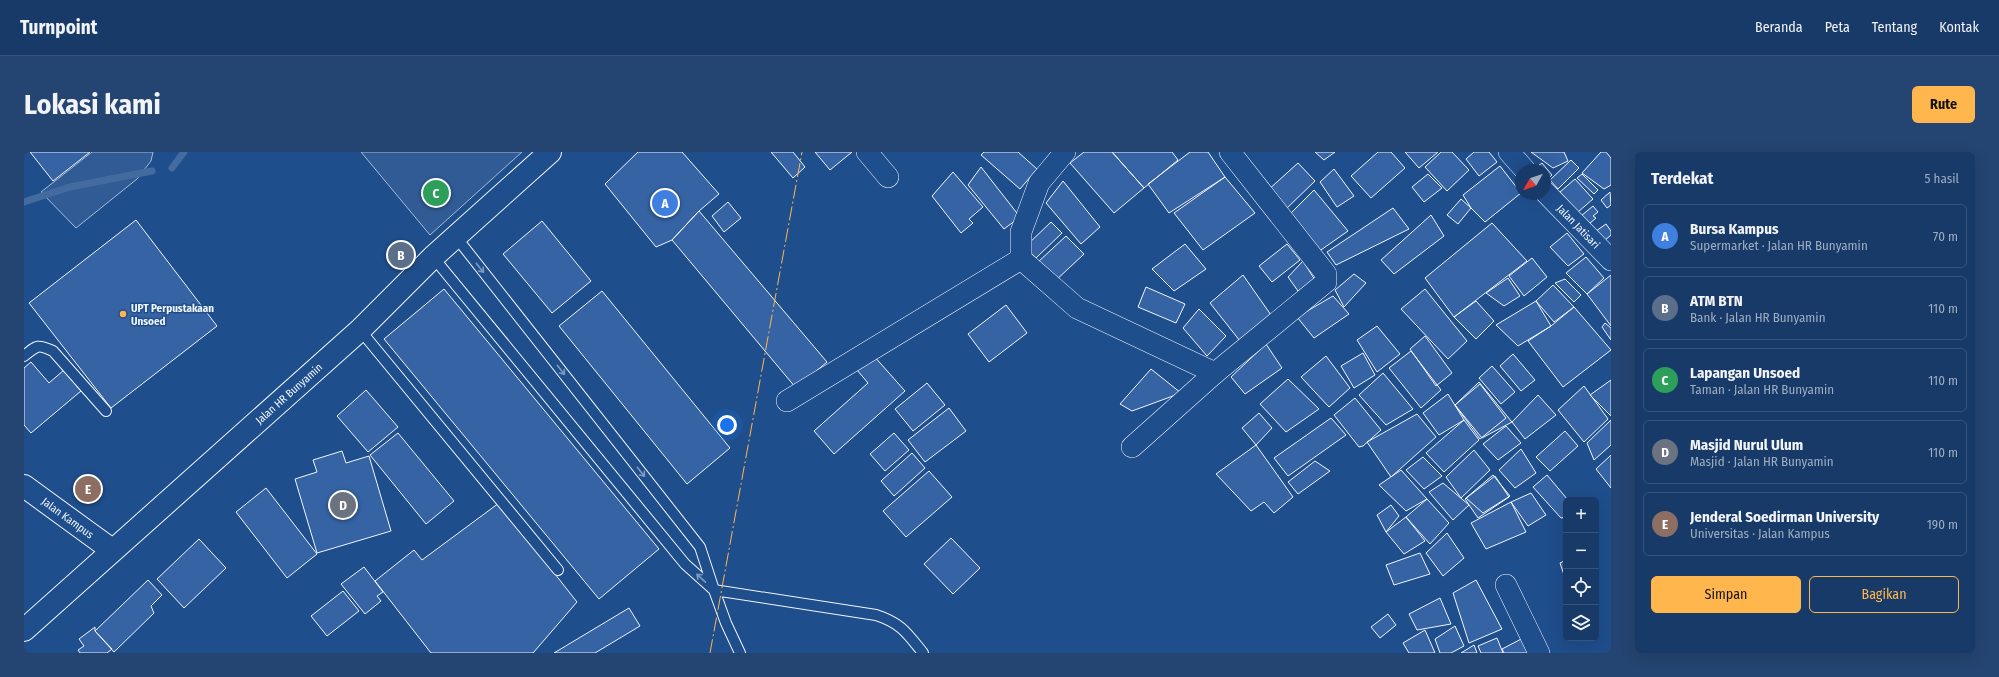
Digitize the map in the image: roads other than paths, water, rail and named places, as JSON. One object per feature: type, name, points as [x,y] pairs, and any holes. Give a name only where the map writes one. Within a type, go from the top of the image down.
[{"type":"main road","name":"Jalan HR Bunyamin","points":[[24,630],[360,330],[433,257],[550,152]]},
{"type":"main road","name":"Jalan Kampus","points":[[24,486],[112,550]]},
{"type":"street","points":[[868,152],[888,177]]},
{"type":"street","points":[[1021,259],[1022,232],[1038,183],[1065,152]]},
{"type":"street","points":[[1132,447],[1215,373],[1324,283],[1326,278],[1326,274],[1230,152]]},
{"type":"street","points":[[1509,152],[1520,164]]},
{"type":"street","name":"Jalan Jatisari","points":[[1551,198],[1607,250]]},
{"type":"street","points":[[1021,259],[1077,308],[1215,373]]},
{"type":"street","points":[[787,401],[1021,259]]},
{"type":"street","points":[[1506,585],[1539,653]]},
{"type":"lane","points":[[456,237],[700,547],[726,623],[740,653]]},
{"type":"lane","points":[[433,257],[686,564],[714,590],[876,615],[892,620],[908,634],[923,653]]},
{"type":"lane","points":[[360,330],[558,570]]},
{"type":"lane","points":[[24,356],[35,346],[42,346],[54,351],[106,411]]},
{"type":"waterway","points":[[172,168],[184,152]]},
{"type":"waterway","points":[[24,202],[70,187],[152,171]]},
{"type":"place","name":"Lapangan Unsoed","points":[[436,193]]},
{"type":"place","name":"Bursa Kampus","points":[[665,203]]},
{"type":"place","name":"ATM BTN","points":[[401,255]]},
{"type":"place","name":"UPT Perpustakaan Unsoed","points":[[123,314]]},
{"type":"place","name":"Jenderal Soedirman University","points":[[88,489]]},
{"type":"place","name":"Masjid Nurul Ulum","points":[[343,505]]}]
